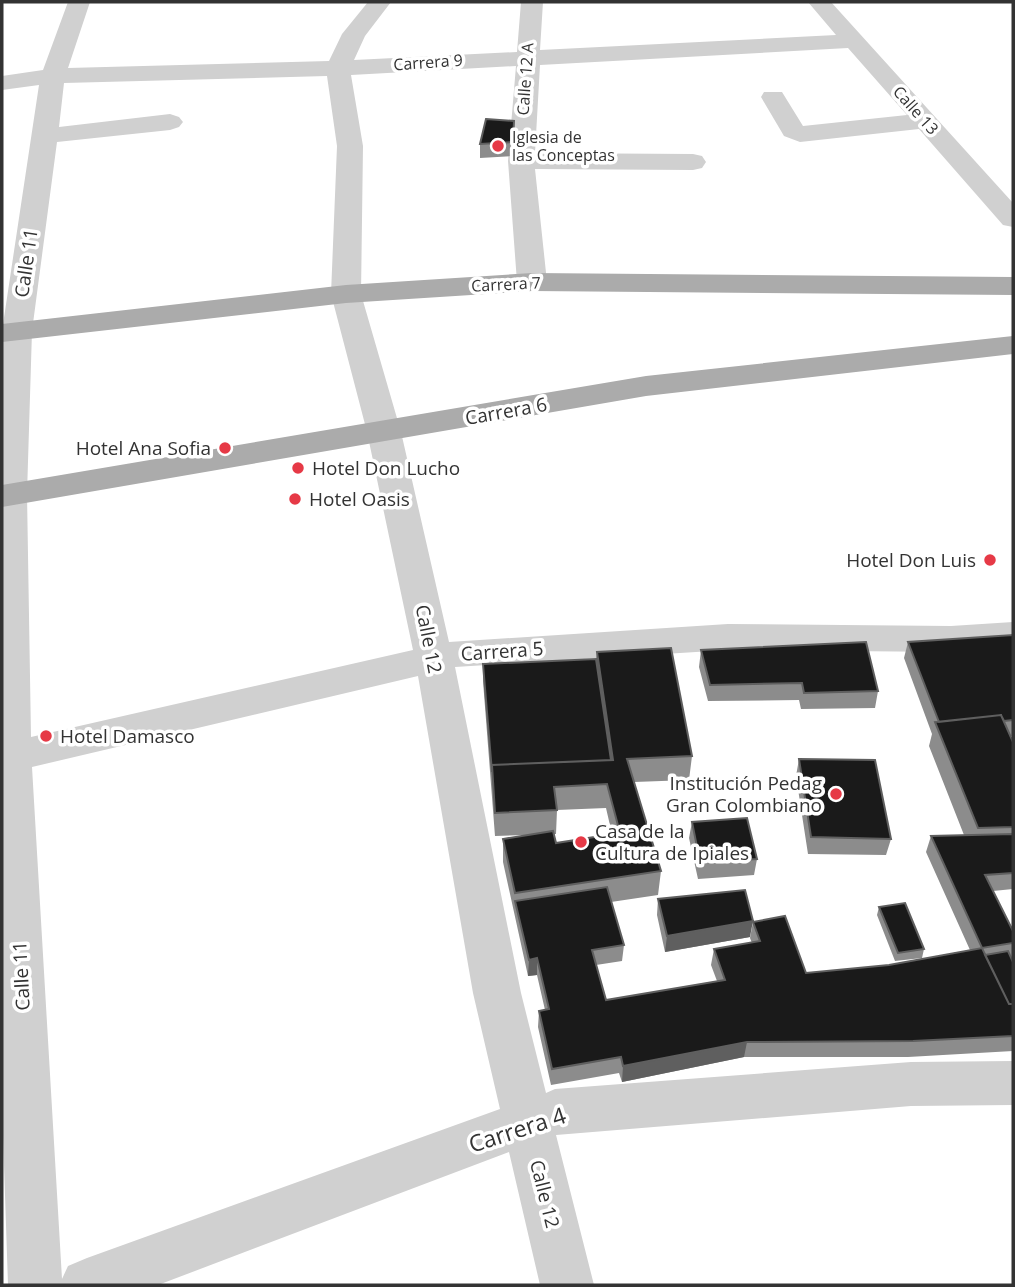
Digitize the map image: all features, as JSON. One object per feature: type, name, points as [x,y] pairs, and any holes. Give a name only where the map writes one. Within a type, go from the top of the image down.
[{"type":"main road","name":"Carrera 7","points":[[9,332],[346,294],[532,282],[1013,286]]},
{"type":"main road","name":"Carrera 6","points":[[6,495],[646,386],[1013,345]]},
{"type":"street","name":"Calle 11","points":[[35,1285],[7,758],[6,495],[9,332],[45,136],[53,76],[79,2]]},
{"type":"street","points":[[338,68],[354,34],[380,2]]},
{"type":"street","name":"Calle 12 A","points":[[532,2],[526,56],[521,161],[532,282]]},
{"type":"street","name":"Calle 13","points":[[819,2],[1013,219]]},
{"type":"street","name":"Carrera 9","points":[[2,83],[53,76],[338,68],[526,56],[854,41]]},
{"type":"street","name":"Calle 12","points":[[338,68],[350,146],[346,294],[384,432],[434,659],[497,993],[568,1285]]},
{"type":"street","points":[[773,97],[793,131],[800,134],[926,121]]},
{"type":"street","points":[[45,136],[170,122]]},
{"type":"street","points":[[521,161],[693,162]]},
{"type":"street","name":"Carrera 5","points":[[7,758],[459,653],[728,637],[951,639],[1013,635]]},
{"type":"street","name":"Carrera 4","points":[[87,1285],[555,1112],[911,1084],[1013,1083]]},
{"type":"building","points":[[486,119],[514,121],[513,142],[480,144]]},
{"type":"building","points":[[1013,635],[1013,720],[1004,721],[1001,715],[939,722],[908,642]]},
{"type":"building","points":[[866,642],[878,691],[804,693],[802,683],[710,685],[701,650]]},
{"type":"building","points":[[671,648],[692,756],[627,759],[661,871],[515,893],[503,839],[553,831],[556,843],[620,833],[607,784],[554,787],[557,810],[495,813],[492,765],[613,760],[597,652]]},
{"type":"building","points":[[596,659],[611,760],[492,765],[492,772],[483,664]]},
{"type":"building","points":[[1001,715],[1013,742],[1013,827],[978,828],[935,722]]},
{"type":"building","points":[[799,759],[875,760],[891,839],[811,837]]},
{"type":"building","points":[[747,818],[757,859],[700,862],[692,822]]},
{"type":"building","points":[[1013,834],[1013,873],[985,875],[1013,931],[1013,943],[982,948],[931,836]]},
{"type":"building","points":[[607,887],[624,945],[592,950],[606,1000],[725,980],[714,949],[760,941],[753,922],[785,916],[806,973],[889,965],[982,948],[1009,1004],[1013,1004],[1013,1036],[913,1041],[747,1042],[623,1066],[621,1057],[552,1069],[539,1011],[549,1009],[537,958],[529,960],[515,901]]},
{"type":"building","points":[[745,890],[753,921],[667,936],[658,899]]},
{"type":"building","points":[[905,903],[924,949],[898,953],[879,907]]},
{"type":"building","points":[[1008,951],[1013,962],[1013,1004],[1009,1004],[985,955]]},
{"type":"place","name":"Iglesia de las Conceptas","points":[[498,146]]},
{"type":"place","name":"Hotel Ana Sofia","points":[[225,448]]},
{"type":"place","name":"Hotel Don Lucho","points":[[298,468]]},
{"type":"place","name":"Hotel Oasis","points":[[295,499]]},
{"type":"place","name":"Hotel Don Luis","points":[[990,560]]},
{"type":"place","name":"Hotel Damasco","points":[[46,736]]},
{"type":"place","name":"Institución Pedag Gran Colombiano","points":[[836,794]]},
{"type":"place","name":"Casa de la Cultura de Ipiales","points":[[581,842]]}]
